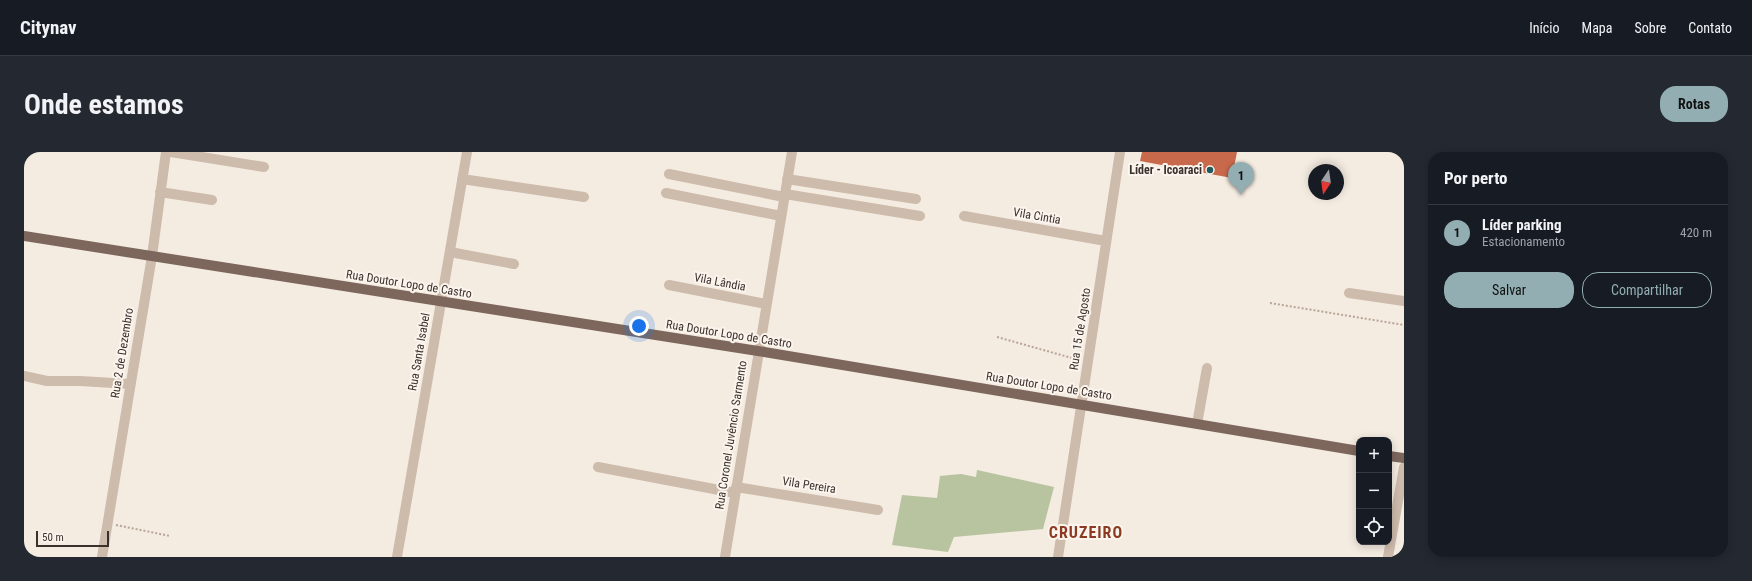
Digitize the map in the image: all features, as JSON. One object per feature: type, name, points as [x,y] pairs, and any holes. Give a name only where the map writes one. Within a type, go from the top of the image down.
[{"type":"main road","name":"Rua Doutor Lopo de Castro","points":[[24,236],[441,303],[758,351],[1356,450]]},
{"type":"main road","points":[[1392,456],[1404,458]]},
{"type":"street","name":"Rua 2 de Dezembro","points":[[102,557],[152,256],[166,152]]},
{"type":"street","points":[[171,152],[264,167]]},
{"type":"street","name":"Rua Santa Isabel","points":[[397,557],[467,152]]},
{"type":"street","name":"Rua Coronel Juvêncio Sarmento","points":[[725,557],[792,152]]},
{"type":"street","name":"Rua 15 de Agosto","points":[[1058,557],[1120,152]]},
{"type":"street","points":[[669,174],[784,196],[920,216]]},
{"type":"street","points":[[462,179],[584,197]]},
{"type":"street","points":[[787,179],[916,199]]},
{"type":"street","points":[[160,192],[212,200]]},
{"type":"street","points":[[666,193],[781,216]]},
{"type":"street","name":"Vila Cintia","points":[[964,216],[1106,241]]},
{"type":"street","points":[[450,252],[514,264]]},
{"type":"street","name":"Vila Lândia","points":[[669,285],[766,304]]},
{"type":"street","points":[[1349,293],[1404,301]]},
{"type":"street","points":[[1197,424],[1207,368]]},
{"type":"street","points":[[24,376],[47,381],[130,384]]},
{"type":"street","name":"Vila Pereira","points":[[598,466],[736,490],[878,510]]},
{"type":"street","points":[[1388,557],[1404,468]]},
{"type":"path","points":[[1270,303],[1404,325]]},
{"type":"path","points":[[997,337],[1088,363]]},
{"type":"path","points":[[107,524],[170,536]]},
{"type":"green space","points":[[977,470],[1054,487],[1043,529],[954,537],[948,552],[892,545],[902,495],[937,498],[940,476],[961,474],[976,477]]},
{"type":"building","name":"Líder - Icoaraci","points":[[1142,152],[1237,152],[1232,178],[1140,161]]},
{"type":"place","name":"Líder - Icoaraci","points":[[1210,170]]},
{"type":"place","name":"Líder parking","points":[[1241,195]]},
{"type":"district","name":"CRUZEIRO","points":[[1086,532]]}]
